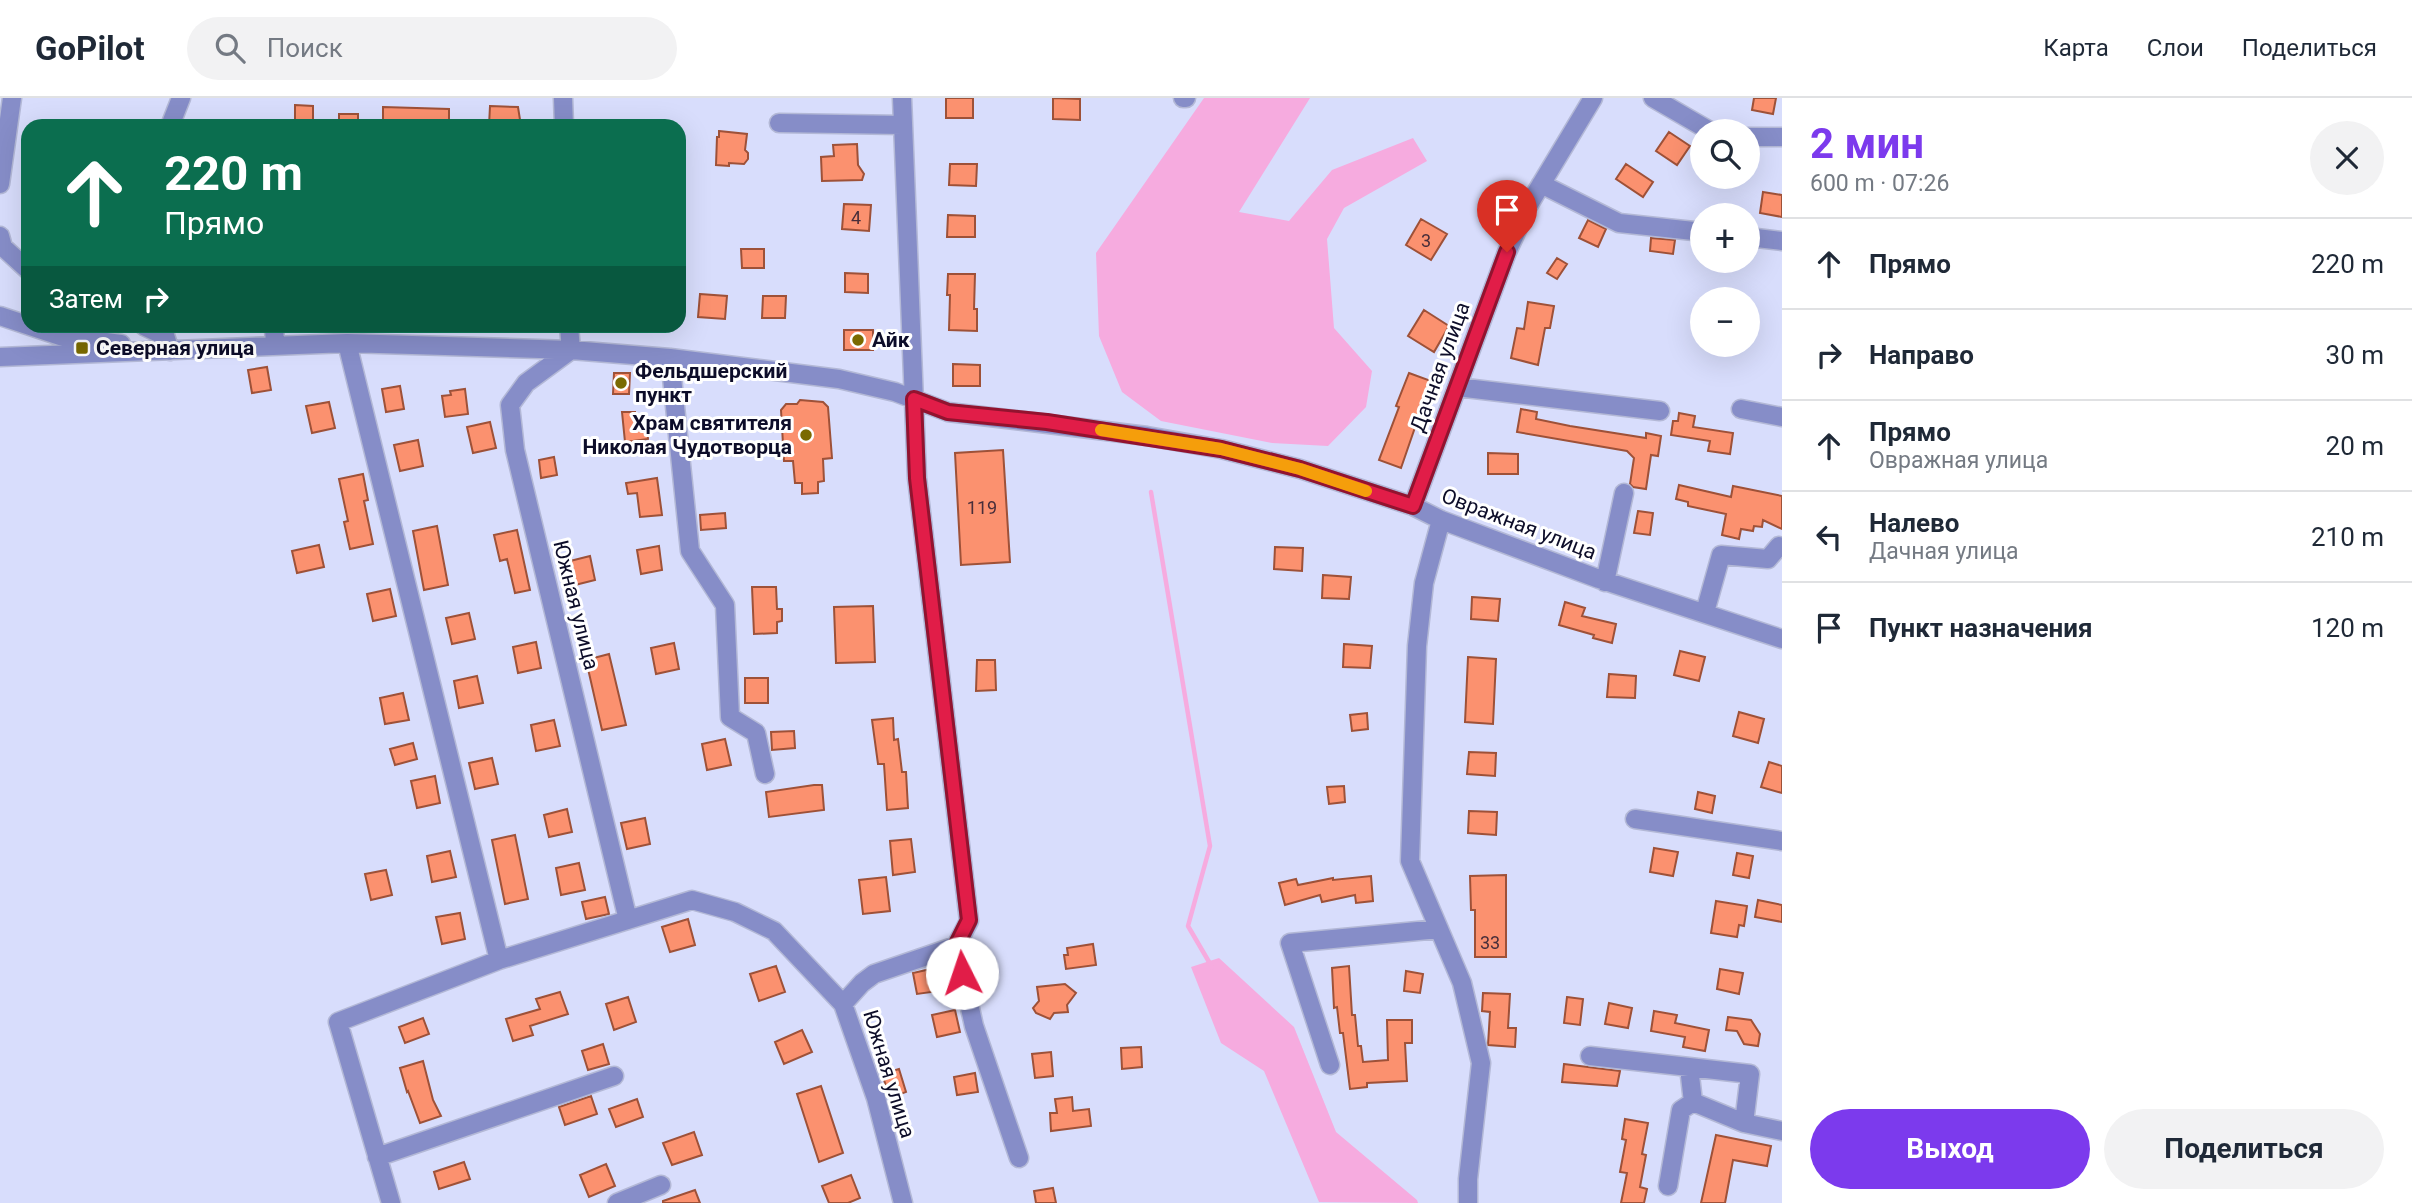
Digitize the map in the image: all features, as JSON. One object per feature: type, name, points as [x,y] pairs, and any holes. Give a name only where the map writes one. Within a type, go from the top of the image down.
[{"type":"street","points":[[0,184],[12,98]]},
{"type":"street","points":[[173,119],[181,98]]},
{"type":"street","points":[[563,98],[564,119]]},
{"type":"street","points":[[902,98],[917,478],[969,920],[956,946],[974,1026],[1019,1158]]},
{"type":"street","name":"Дачная улица","points":[[1413,506],[1507,252],[1528,206],[1593,98]]},
{"type":"street","points":[[1653,98],[1690,119]]},
{"type":"street","points":[[779,123],[902,125]]},
{"type":"street","points":[[1760,137],[1782,137]]},
{"type":"street","points":[[1541,184],[1619,223],[1690,231]]},
{"type":"street","points":[[0,236],[3,247],[21,264]]},
{"type":"street","points":[[1760,238],[1782,241]]},
{"type":"street","points":[[0,316],[21,323]]},
{"type":"street","points":[[51,333],[60,336],[165,337],[275,346],[346,343],[571,350],[670,358],[690,551],[725,605],[730,717],[756,733],[765,774]]},
{"type":"street","points":[[274,333],[275,346]]},
{"type":"street","points":[[570,333],[571,350]]},
{"type":"street","points":[[0,357],[165,337]]},
{"type":"street","points":[[346,343],[499,960]]},
{"type":"street","name":"Южная улица","points":[[571,350],[526,383],[510,405],[515,450],[628,920]]},
{"type":"street","name":"Овражная улица","points":[[670,358],[839,379],[895,392],[948,412],[1047,422],[1221,449],[1300,469],[1413,506],[1441,520],[1605,582],[1782,639]]},
{"type":"street","points":[[1457,387],[1660,411]]},
{"type":"street","points":[[1741,409],[1782,417]]},
{"type":"street","points":[[1605,582],[1624,493]]},
{"type":"street","points":[[1441,520],[1424,583],[1417,646],[1410,861],[1462,983],[1482,1063],[1468,1179],[1468,1203]]},
{"type":"street","points":[[1705,612],[1721,555],[1768,559],[1779,546]]},
{"type":"street","points":[[1635,819],[1782,841]]},
{"type":"street","points":[[391,1203],[338,1022],[499,960],[692,900],[735,912],[774,931],[843,1004]]},
{"type":"street","points":[[1331,1065],[1290,943],[1439,929]]},
{"type":"street","name":"Южная улица","points":[[903,1203],[876,1098],[843,1004],[874,974],[956,946]]},
{"type":"street","points":[[1590,1056],[1750,1074],[1744,1123]]},
{"type":"street","points":[[1689,1068],[1693,1102]]},
{"type":"street","points":[[377,1157],[614,1076]]},
{"type":"street","points":[[1693,1102],[1744,1123],[1782,1130]]},
{"type":"street","points":[[1668,1186],[1681,1111],[1693,1102]]},
{"type":"street","points":[[617,1203],[661,1185]]},
{"type":"shaded area","points":[[1204,98],[1310,98],[1239,212],[1289,221],[1332,170],[1413,138],[1427,161],[1344,208],[1327,239],[1334,328],[1372,371],[1366,407],[1328,446],[1272,443],[1161,421],[1122,392],[1099,336],[1096,253]]},
{"type":"shaded area","points":[[1219,958],[1294,1027],[1336,1132],[1418,1203],[1319,1202],[1264,1071],[1221,1043],[1191,967]]},
{"type":"building","points":[[946,98],[973,98],[973,118],[946,118]]},
{"type":"building","points":[[1053,98],[1080,99],[1080,120],[1053,119]]},
{"type":"building","points":[[1754,98],[1776,98],[1773,114],[1752,110]]},
{"type":"building","points":[[295,105],[313,106],[313,119],[295,119]]},
{"type":"building","points":[[490,106],[518,107],[520,119],[489,119]]},
{"type":"building","points":[[383,107],[449,109],[449,119],[383,119]]},
{"type":"building","points":[[339,114],[358,114],[358,119],[339,119]]},
{"type":"building","points":[[719,131],[747,134],[745,150],[748,159],[744,164],[716,165]]},
{"type":"building","points":[[1669,132],[1690,146],[1677,165],[1656,151]]},
{"type":"building","points":[[857,144],[858,165],[864,174],[862,180],[822,181],[821,157],[834,156],[833,145]]},
{"type":"building","points":[[950,164],[977,164],[976,186],[949,185]]},
{"type":"building","points":[[1626,164],[1653,182],[1643,197],[1616,179]]},
{"type":"building","points":[[1763,192],[1782,195],[1782,217],[1760,213]]},
{"type":"building","points":[[844,204],[871,205],[869,231],[842,229]]},
{"type":"building","points":[[948,215],[975,216],[975,237],[947,237]]},
{"type":"building","points":[[1421,219],[1447,234],[1431,260],[1406,245]]},
{"type":"building","points":[[1588,220],[1606,229],[1598,247],[1579,238]]},
{"type":"building","points":[[1651,238],[1675,240],[1673,254],[1650,251]]},
{"type":"building","points":[[741,249],[764,249],[764,268],[742,268]]},
{"type":"building","points":[[1557,258],[1567,264],[1557,279],[1547,273]]},
{"type":"building","points":[[845,273],[868,274],[868,293],[845,292]]},
{"type":"building","points":[[948,274],[975,274],[974,309],[977,309],[977,331],[949,330]]},
{"type":"building","points":[[700,294],[727,296],[725,319],[698,317]]},
{"type":"building","points":[[763,296],[786,296],[785,318],[762,318]]},
{"type":"building","points":[[1528,302],[1554,306],[1550,328],[1545,328],[1538,365],[1511,358],[1517,328],[1524,329]]},
{"type":"building","points":[[1424,310],[1449,326],[1434,352],[1408,336]]},
{"type":"building","name":"Айк","points":[[844,330],[873,330],[873,350],[844,350]]},
{"type":"building","points":[[953,364],[980,365],[980,386],[953,386]]},
{"type":"building","points":[[267,367],[271,390],[252,393],[248,370]]},
{"type":"building","name":"Фельдшерский пункт","points":[[614,373],[630,373],[629,394],[613,394]]},
{"type":"building","points":[[1409,373],[1431,381],[1401,468],[1379,460]]},
{"type":"building","points":[[400,386],[404,409],[386,412],[382,389]]},
{"type":"building","points":[[465,389],[468,414],[445,417],[442,396],[451,395],[450,391]]},
{"type":"building","name":"Храм святителя Николая Чудотворца","points":[[800,400],[823,402],[828,407],[832,458],[823,459],[824,481],[818,482],[818,493],[802,494],[802,483],[795,483],[793,461],[784,461],[781,410],[786,404],[797,404]]},
{"type":"building","points":[[329,402],[335,428],[312,433],[306,406]]},
{"type":"building","points":[[1521,409],[1537,412],[1536,419],[1570,426],[1646,438],[1646,433],[1661,436],[1658,456],[1651,455],[1646,489],[1630,484],[1634,458],[1627,451],[1517,432]]},
{"type":"building","points":[[622,412],[635,412],[635,418],[646,416],[648,439],[625,442]]},
{"type":"building","points":[[1679,413],[1695,416],[1693,427],[1733,433],[1730,454],[1708,451],[1710,441],[1671,435],[1673,421],[1678,421]]},
{"type":"building","points":[[490,422],[496,448],[473,453],[467,427]]},
{"type":"building","points":[[418,440],[423,466],[400,471],[394,445]]},
{"type":"building","points":[[1003,450],[1010,562],[961,565],[955,453]]},
{"type":"building","points":[[1488,453],[1518,454],[1518,474],[1488,474]]},
{"type":"building","points":[[554,457],[557,475],[541,478],[539,460]]},
{"type":"building","points":[[363,474],[368,500],[364,501],[373,544],[350,549],[344,522],[348,521],[339,479]]},
{"type":"building","points":[[657,478],[662,515],[640,517],[637,493],[628,494],[626,483]]},
{"type":"building","points":[[1679,485],[1731,497],[1733,486],[1782,496],[1782,529],[1763,520],[1762,527],[1754,526],[1753,531],[1741,529],[1739,539],[1722,535],[1726,514],[1688,506],[1688,502],[1676,499]]},
{"type":"building","points":[[1638,511],[1653,513],[1650,535],[1634,533]]},
{"type":"building","points":[[725,513],[726,528],[701,530],[700,515]]},
{"type":"building","points":[[437,526],[448,585],[424,590],[413,531]]},
{"type":"building","points":[[517,530],[530,590],[515,593],[507,559],[500,561],[494,535]]},
{"type":"building","points":[[319,545],[324,567],[297,573],[292,551]]},
{"type":"building","points":[[659,546],[662,570],[641,574],[637,550]]},
{"type":"building","points":[[1275,547],[1303,548],[1302,571],[1274,569]]},
{"type":"building","points":[[590,556],[595,580],[575,585],[570,561]]},
{"type":"building","points":[[1323,575],[1351,577],[1349,599],[1322,598]]},
{"type":"building","points":[[752,587],[776,587],[777,609],[782,609],[782,621],[777,622],[777,633],[754,634]]},
{"type":"building","points":[[390,589],[396,616],[373,621],[367,594]]},
{"type":"building","points":[[1472,597],[1500,599],[1498,621],[1471,619]]},
{"type":"building","points":[[1565,602],[1585,608],[1582,616],[1616,624],[1612,643],[1559,625]]},
{"type":"building","points":[[873,606],[875,662],[836,663],[834,607]]},
{"type":"building","points":[[469,613],[475,639],[452,644],[446,618]]},
{"type":"building","points":[[536,642],[541,668],[518,673],[513,647]]},
{"type":"building","points":[[674,643],[679,669],[656,674],[651,648]]},
{"type":"building","points":[[1344,644],[1372,646],[1370,668],[1343,667]]},
{"type":"building","points":[[1680,651],[1705,657],[1699,681],[1674,675]]},
{"type":"building","points":[[609,654],[626,725],[602,730],[586,660]]},
{"type":"building","points":[[1468,657],[1496,659],[1493,724],[1465,722]]},
{"type":"building","points":[[977,660],[995,660],[996,690],[976,691]]},
{"type":"building","points":[[1609,674],[1636,676],[1635,698],[1607,697]]},
{"type":"building","points":[[477,676],[483,703],[459,708],[454,681]]},
{"type":"building","points":[[745,678],[768,678],[768,703],[745,703]]},
{"type":"building","points":[[403,693],[409,720],[385,724],[380,698]]},
{"type":"building","points":[[1739,712],[1764,719],[1758,743],[1733,736]]},
{"type":"building","points":[[1367,713],[1368,729],[1352,731],[1350,715]]},
{"type":"building","points":[[893,718],[894,740],[898,739],[902,772],[906,772],[908,808],[887,810],[884,764],[878,764],[872,720]]},
{"type":"building","points":[[554,720],[560,746],[536,751],[531,725]]},
{"type":"building","points":[[794,731],[795,748],[772,750],[771,732]]},
{"type":"building","points":[[725,739],[731,765],[707,770],[702,744]]},
{"type":"building","points":[[413,743],[417,759],[395,765],[390,749]]},
{"type":"building","points":[[1469,752],[1496,753],[1495,776],[1467,774]]},
{"type":"building","points":[[492,758],[498,784],[475,789],[469,763]]},
{"type":"building","points":[[1769,762],[1782,766],[1782,793],[1761,787]]},
{"type":"building","points":[[435,776],[440,803],[417,808],[411,781]]},
{"type":"building","points":[[822,785],[824,810],[769,817],[766,792]]},
{"type":"building","points":[[1344,786],[1345,802],[1329,804],[1327,787]]},
{"type":"building","points":[[1698,792],[1715,796],[1712,813],[1695,809]]},
{"type":"building","points":[[567,809],[572,832],[549,837],[544,815]]},
{"type":"building","points":[[1469,811],[1497,812],[1496,835],[1468,833]]},
{"type":"building","points":[[645,818],[650,844],[627,849],[621,823]]},
{"type":"building","points":[[515,835],[528,899],[505,904],[492,840]]},
{"type":"building","points":[[911,839],[915,872],[893,875],[890,841]]},
{"type":"building","points":[[1654,848],[1678,852],[1673,876],[1650,872]]},
{"type":"building","points":[[450,851],[456,877],[432,882],[427,856]]},
{"type":"building","points":[[1737,853],[1753,856],[1749,878],[1733,875]]},
{"type":"building","points":[[579,863],[585,890],[561,895],[556,868]]},
{"type":"building","points":[[386,870],[392,895],[371,900],[365,874]]},
{"type":"building","points":[[1506,875],[1506,957],[1475,957],[1475,910],[1471,910],[1470,876]]},
{"type":"building","points":[[1371,876],[1373,901],[1356,903],[1355,895],[1322,902],[1320,895],[1285,905],[1279,883],[1296,879],[1298,885],[1333,878]]},
{"type":"building","points":[[886,877],[890,911],[863,914],[859,880]]},
{"type":"building","points":[[605,897],[609,914],[586,919],[582,902]]},
{"type":"building","points":[[1758,900],[1782,905],[1782,922],[1755,917]]},
{"type":"building","points":[[1716,901],[1747,906],[1744,926],[1739,925],[1737,937],[1711,933]]},
{"type":"building","points":[[460,913],[465,939],[442,944],[436,917]]},
{"type":"building","points":[[688,919],[695,945],[670,952],[662,927]]},
{"type":"building","points":[[1093,944],[1096,965],[1066,969],[1064,955],[1068,955],[1067,948]]},
{"type":"building","points":[[776,966],[785,992],[759,1001],[750,974]]},
{"type":"building","points":[[1349,966],[1352,1015],[1355,1015],[1358,1046],[1361,1046],[1363,1062],[1388,1060],[1387,1020],[1412,1020],[1412,1043],[1405,1043],[1407,1081],[1367,1083],[1367,1087],[1350,1089],[1343,1033],[1340,1033],[1337,1007],[1334,1008],[1332,968]]},
{"type":"building","points":[[935,968],[939,991],[917,994],[913,973]]},
{"type":"building","points":[[1720,969],[1743,973],[1739,994],[1717,989]]},
{"type":"building","points":[[1406,971],[1423,974],[1420,993],[1404,991]]},
{"type":"building","points":[[1065,984],[1076,993],[1067,1005],[1068,1012],[1054,1013],[1050,1019],[1036,1013],[1033,1008],[1039,1001],[1037,987]]},
{"type":"building","points":[[560,992],[568,1014],[530,1026],[533,1035],[513,1041],[506,1019],[540,1009],[536,999]]},
{"type":"building","points":[[1483,993],[1510,994],[1508,1028],[1516,1028],[1515,1047],[1488,1045],[1490,1012],[1482,1011]]},
{"type":"building","points":[[628,997],[636,1022],[614,1030],[606,1004]]},
{"type":"building","points":[[1567,997],[1583,999],[1580,1025],[1564,1023]]},
{"type":"building","points":[[1609,1003],[1632,1008],[1628,1028],[1605,1024]]},
{"type":"building","points":[[955,1010],[960,1032],[937,1037],[932,1015]]},
{"type":"building","points":[[1654,1011],[1677,1015],[1675,1023],[1709,1030],[1705,1051],[1683,1047],[1685,1037],[1651,1031]]},
{"type":"building","points":[[1728,1017],[1751,1020],[1760,1034],[1758,1046],[1744,1044],[1737,1031],[1726,1030]]},
{"type":"building","points":[[423,1018],[429,1034],[405,1043],[399,1027]]},
{"type":"building","points":[[802,1030],[812,1052],[784,1064],[775,1042]]},
{"type":"building","points":[[603,1044],[609,1064],[588,1070],[582,1051]]},
{"type":"building","points":[[1141,1047],[1142,1067],[1122,1069],[1121,1048]]},
{"type":"building","points":[[1051,1052],[1053,1076],[1035,1078],[1032,1054]]},
{"type":"building","points":[[423,1061],[433,1100],[441,1116],[420,1123],[400,1068]]},
{"type":"building","points":[[1564,1064],[1620,1071],[1617,1086],[1562,1082]]},
{"type":"building","points":[[899,1069],[906,1092],[890,1098],[882,1074]]},
{"type":"building","points":[[975,1073],[978,1092],[957,1095],[954,1077]]},
{"type":"building","points":[[821,1086],[843,1153],[819,1162],[797,1094]]},
{"type":"building","points":[[591,1096],[597,1114],[565,1125],[559,1107]]},
{"type":"building","points":[[1072,1097],[1073,1111],[1089,1109],[1091,1126],[1051,1131],[1050,1113],[1057,1113],[1055,1099]]},
{"type":"building","points":[[637,1099],[643,1117],[616,1127],[609,1109]]},
{"type":"building","points":[[1625,1119],[1648,1123],[1642,1154],[1646,1155],[1640,1187],[1647,1189],[1644,1203],[1621,1203],[1627,1173],[1620,1172],[1626,1140],[1622,1139]]},
{"type":"building","points":[[694,1132],[702,1155],[672,1165],[663,1143]]},
{"type":"building","points":[[1716,1135],[1771,1146],[1767,1166],[1733,1160],[1725,1203],[1701,1203]]},
{"type":"building","points":[[464,1162],[470,1179],[439,1189],[434,1172]]},
{"type":"building","points":[[606,1164],[615,1186],[589,1197],[580,1175]]},
{"type":"building","points":[[851,1175],[860,1198],[848,1203],[829,1203],[822,1186]]},
{"type":"building","points":[[1053,1188],[1056,1203],[1036,1203],[1034,1191]]},
{"type":"building","points":[[695,1190],[700,1203],[663,1203],[663,1201]]},
{"type":"waterway","points":[[1151,492],[1210,846],[1188,926],[1212,967]]},
{"type":"slow traffic","points":[[1101,430],[1221,449],[1300,469],[1366,491]]},
{"type":"place","name":"Айк","points":[[858,340]]},
{"type":"place","name":"Северная улица","points":[[82,348]]},
{"type":"place","name":"Фельдшерский пункт","points":[[621,383]]},
{"type":"place","name":"Храм святителя Николая Чудотворца","points":[[806,435]]},
{"type":"route","points":[[962,973],[956,946],[969,920],[917,478],[914,399],[948,412],[1047,422],[1221,449],[1300,469],[1413,506],[1507,252]]}]
